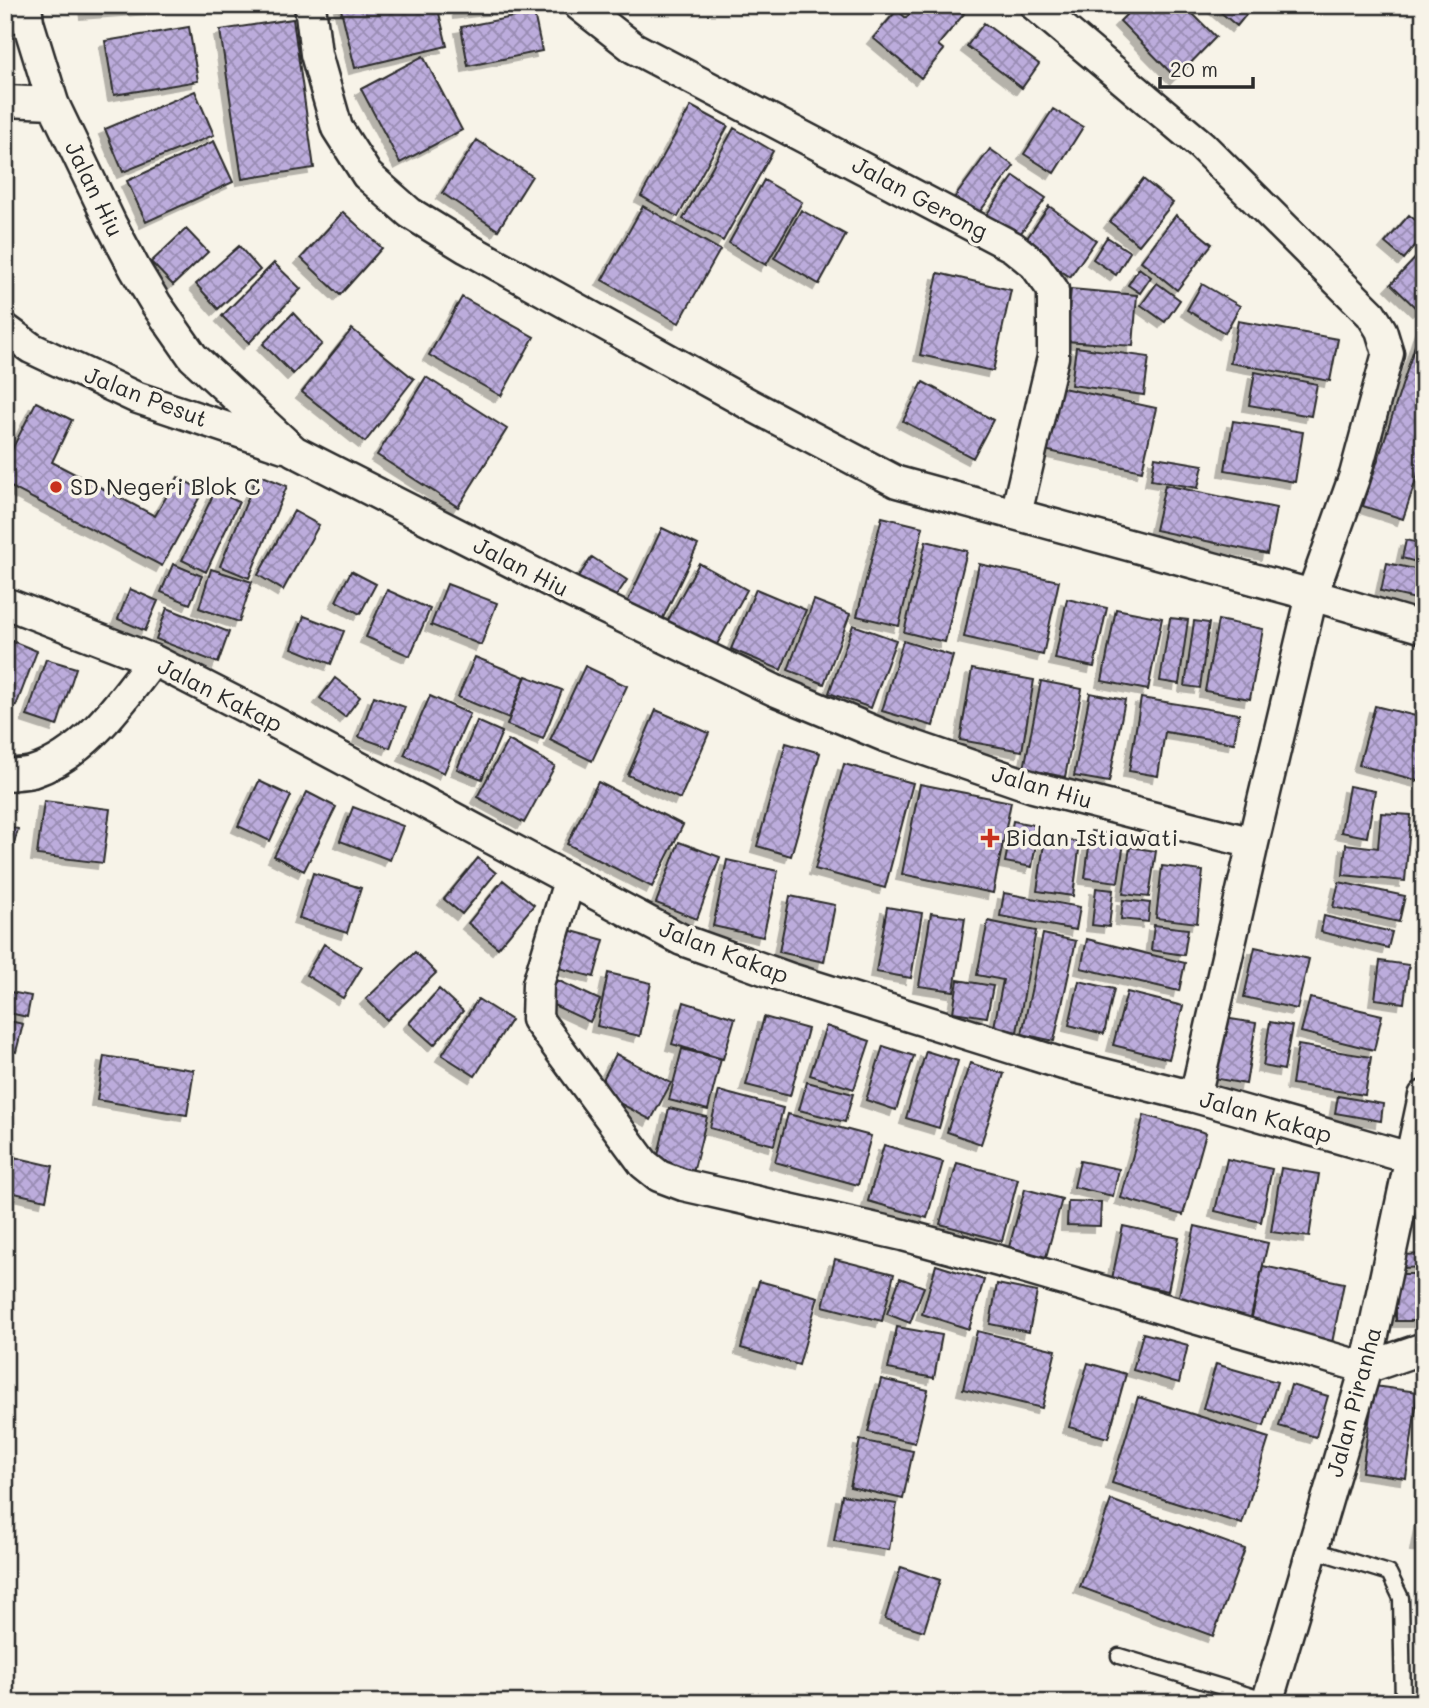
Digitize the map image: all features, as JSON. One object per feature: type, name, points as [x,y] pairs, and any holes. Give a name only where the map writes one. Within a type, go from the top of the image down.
[{"type":"street","name":"Jalan Hiu","points":[[26,5],[28,22],[53,103],[111,224],[156,304],[193,358],[294,451],[586,600],[774,690],[848,721],[1033,787],[1253,843]]},
{"type":"street","points":[[310,5],[316,54],[337,128],[367,175],[410,213],[467,248],[897,482],[1312,594],[1424,628]]},
{"type":"street","name":"Jalan Gerong","points":[[579,5],[634,48],[1013,247],[1035,265],[1052,290],[1053,357],[1016,514]]},
{"type":"street","points":[[1035,5],[1201,145],[1371,314],[1381,330],[1388,353],[1355,475],[1312,594],[1195,1097]]},
{"type":"street","points":[[5,101],[53,103]]},
{"type":"street","name":"Jalan Pesut","points":[[5,329],[31,348],[135,397],[294,451]]},
{"type":"street","name":"Jalan Kakap","points":[[5,603],[153,660],[682,940],[791,979],[1063,1064],[1195,1097],[1410,1158]]},
{"type":"street","points":[[5,775],[30,773],[64,757],[112,714],[153,660]]},
{"type":"street","points":[[569,881],[538,984],[537,1019],[644,1164],[659,1176],[683,1185],[903,1235],[1366,1368],[1424,1348]]},
{"type":"street","name":"Jalan Piranha","points":[[1268,1702],[1366,1368],[1424,1096]]},
{"type":"lane","points":[[1314,1550],[1389,1573],[1401,1598],[1403,1703]]},
{"type":"lane","points":[[1119,1656],[1268,1702]]},
{"type":"building","points":[[85,5],[169,5],[169,7],[86,13]]},
{"type":"building","points":[[340,5],[437,5],[447,46],[355,68]]},
{"type":"building","points":[[458,5],[526,5],[459,13]]},
{"type":"building","points":[[917,5],[953,5],[964,14],[938,45],[944,50],[921,78],[873,38],[897,10],[906,18]]},
{"type":"building","points":[[1136,5],[1184,5],[1216,37],[1176,78],[1120,21]]},
{"type":"building","points":[[1212,5],[1254,5],[1237,26]]},
{"type":"building","points":[[534,13],[542,51],[468,66],[461,27]]},
{"type":"building","points":[[293,19],[314,168],[242,179],[220,30]]},
{"type":"building","points":[[984,23],[1039,64],[1022,88],[967,46]]},
{"type":"building","points":[[189,27],[198,81],[114,95],[105,41]]},
{"type":"building","points":[[423,56],[462,130],[400,163],[361,89]]},
{"type":"building","points":[[195,91],[214,135],[123,172],[105,129]]},
{"type":"building","points":[[691,106],[728,126],[678,217],[641,196]]},
{"type":"building","points":[[1053,109],[1083,127],[1054,173],[1024,154]]},
{"type":"building","points":[[734,128],[773,151],[723,241],[683,219]]},
{"type":"building","points":[[477,140],[532,176],[498,230],[442,193]]},
{"type":"building","points":[[214,141],[233,182],[146,222],[127,181]]},
{"type":"building","points":[[990,149],[1014,166],[975,218],[952,201]]},
{"type":"building","points":[[1014,176],[1046,198],[1015,241],[984,218]]},
{"type":"building","points":[[1143,179],[1173,203],[1139,245],[1110,222]]},
{"type":"building","points":[[764,180],[802,202],[766,265],[729,243]]},
{"type":"building","points":[[643,206],[720,250],[679,323],[602,280]]},
{"type":"building","points":[[1049,206],[1096,240],[1070,277],[1023,244]]},
{"type":"building","points":[[801,210],[846,235],[819,284],[774,258]]},
{"type":"building","points":[[343,212],[382,248],[340,295],[301,258]]},
{"type":"building","points":[[1176,215],[1212,244],[1177,290],[1141,261]]},
{"type":"building","points":[[1409,215],[1424,227],[1424,235],[1404,259],[1385,243]]},
{"type":"building","points":[[186,229],[208,252],[173,285],[151,262]]},
{"type":"building","points":[[1107,237],[1130,252],[1116,275],[1093,259]]},
{"type":"building","points":[[239,246],[260,270],[218,309],[196,284]]},
{"type":"building","points":[[1424,249],[1424,304],[1418,310],[1391,284]]},
{"type":"building","points":[[274,263],[301,289],[249,343],[222,316]]},
{"type":"building","points":[[1139,268],[1151,277],[1140,293],[1128,285]]},
{"type":"building","points":[[938,273],[1011,290],[993,371],[920,355]]},
{"type":"building","points":[[1157,283],[1180,300],[1165,322],[1141,305]]},
{"type":"building","points":[[1202,284],[1240,306],[1225,333],[1187,310]]},
{"type":"building","points":[[1071,289],[1137,295],[1133,346],[1066,341]]},
{"type":"building","points":[[462,297],[534,337],[501,396],[429,355]]},
{"type":"building","points":[[293,313],[322,344],[293,374],[263,344]]},
{"type":"building","points":[[1238,321],[1338,339],[1330,381],[1230,363]]},
{"type":"building","points":[[1421,327],[1424,328],[1424,456],[1403,519],[1363,506]]},
{"type":"building","points":[[352,329],[414,379],[365,442],[302,392]]},
{"type":"building","points":[[1076,347],[1149,357],[1144,395],[1071,385]]},
{"type":"building","points":[[1255,372],[1317,384],[1311,416],[1249,405]]},
{"type":"building","points":[[426,377],[507,429],[458,507],[377,455]]},
{"type":"building","points":[[923,382],[993,420],[973,458],[903,421]]},
{"type":"building","points":[[1058,387],[1156,408],[1142,471],[1044,450]]},
{"type":"building","name":"SD Negeri Blok C","points":[[36,402],[72,420],[52,462],[155,516],[178,477],[203,491],[162,566],[5,484],[5,463]]},
{"type":"building","points":[[1233,421],[1303,432],[1295,482],[1225,470]]},
{"type":"building","points":[[1155,457],[1203,465],[1198,488],[1151,480]]},
{"type":"building","points":[[258,474],[287,486],[249,578],[220,566]]},
{"type":"building","points":[[1165,485],[1276,508],[1267,554],[1155,530]]},
{"type":"building","points":[[215,491],[239,502],[206,572],[182,560]]},
{"type":"building","points":[[294,511],[319,525],[283,590],[258,575]]},
{"type":"building","points":[[882,517],[923,527],[899,626],[857,616]]},
{"type":"building","points":[[662,528],[698,545],[662,620],[627,603]]},
{"type":"building","points":[[1406,540],[1424,544],[1424,564],[1402,558]]},
{"type":"building","points":[[926,541],[967,551],[945,642],[904,632]]},
{"type":"building","points":[[592,557],[627,580],[612,602],[577,579]]},
{"type":"building","points":[[699,563],[747,590],[715,648],[667,622]]},
{"type":"building","points":[[1387,563],[1424,571],[1424,601],[1381,591]]},
{"type":"building","points":[[173,564],[202,576],[190,604],[161,592]]},
{"type":"building","points":[[979,564],[1059,581],[1043,655],[964,637]]},
{"type":"building","points":[[211,569],[252,582],[239,622],[199,608]]},
{"type":"building","points":[[351,571],[376,584],[360,614],[336,601]]},
{"type":"building","points":[[447,584],[497,603],[481,645],[431,625]]},
{"type":"building","points":[[130,589],[158,601],[145,631],[118,619]]},
{"type":"building","points":[[756,589],[806,610],[781,670],[731,649]]},
{"type":"building","points":[[387,590],[430,609],[410,656],[366,637]]},
{"type":"building","points":[[1067,599],[1107,608],[1094,667],[1055,659]]},
{"type":"building","points":[[814,600],[850,614],[824,684],[788,670]]},
{"type":"building","points":[[167,608],[229,632],[218,663],[156,639]]},
{"type":"building","points":[[1116,609],[1162,618],[1148,690],[1102,681]]},
{"type":"building","points":[[304,616],[344,631],[331,664],[292,648]]},
{"type":"building","points":[[1170,618],[1188,620],[1179,684],[1160,681]]},
{"type":"building","points":[[1218,620],[1263,629],[1250,699],[1205,691]]},
{"type":"building","points":[[1194,621],[1209,623],[1200,688],[1185,686]]},
{"type":"building","points":[[853,625],[896,640],[871,708],[829,693]]},
{"type":"building","points":[[5,638],[37,651],[16,706],[5,701]]},
{"type":"building","points":[[903,641],[953,656],[933,726],[882,711]]},
{"type":"building","points":[[475,657],[525,677],[509,718],[458,697]]},
{"type":"building","points":[[46,659],[76,668],[57,726],[27,716]]},
{"type":"building","points":[[585,666],[627,686],[592,761],[550,740]]},
{"type":"building","points":[[972,669],[1034,680],[1022,751],[960,740]]},
{"type":"building","points":[[526,676],[562,690],[543,739],[507,725]]},
{"type":"building","points":[[335,678],[360,697],[345,717],[320,698]]},
{"type":"building","points":[[1041,681],[1082,689],[1065,777],[1024,769]]},
{"type":"building","points":[[1090,693],[1125,700],[1109,782],[1074,776]]},
{"type":"building","points":[[374,696],[405,707],[390,748],[359,737]]},
{"type":"building","points":[[430,696],[470,714],[444,773],[404,755]]},
{"type":"building","points":[[1141,698],[1239,714],[1234,743],[1165,732],[1158,776],[1129,771]]},
{"type":"building","points":[[1375,706],[1424,718],[1424,766],[1420,781],[1359,765]]},
{"type":"building","points":[[656,710],[709,733],[680,799],[628,775]]},
{"type":"building","points":[[477,721],[502,732],[482,779],[457,769]]},
{"type":"building","points":[[508,740],[555,766],[524,823],[477,797]]},
{"type":"building","points":[[786,743],[820,753],[791,856],[757,846]]},
{"type":"building","points":[[844,764],[913,783],[885,888],[815,869]]},
{"type":"building","points":[[259,781],[291,796],[270,841],[238,826]]},
{"type":"building","points":[[598,782],[683,825],[652,887],[567,844]]},
{"type":"building","points":[[920,784],[1011,802],[993,893],[902,874]]},
{"type":"building","points":[[1349,786],[1375,791],[1367,837],[1341,832]]},
{"type":"building","points":[[307,792],[336,807],[304,871],[274,856]]},
{"type":"building","points":[[44,801],[110,809],[103,863],[37,855]]},
{"type":"building","points":[[353,807],[403,826],[390,860],[340,841]]},
{"type":"building","points":[[1381,813],[1411,815],[1405,881],[1343,875],[1346,844],[1378,848]]},
{"type":"building","points":[[1013,821],[1039,826],[1032,867],[1005,862]]},
{"type":"building","points":[[5,826],[18,829],[10,859],[5,858]]},
{"type":"building","points":[[1091,831],[1125,836],[1118,882],[1085,878]]},
{"type":"building","points":[[1045,837],[1080,842],[1073,896],[1037,891]]},
{"type":"building","points":[[679,842],[720,857],[697,919],[656,903]]},
{"type":"building","points":[[1130,847],[1156,851],[1149,897],[1123,894]]},
{"type":"building","points":[[478,858],[496,873],[462,914],[444,899]]},
{"type":"building","points":[[727,860],[778,871],[763,937],[713,926]]},
{"type":"building","points":[[1162,866],[1203,871],[1197,923],[1156,918]]},
{"type":"building","points":[[313,873],[361,888],[347,933],[299,918]]},
{"type":"building","points":[[503,880],[534,905],[498,948],[468,923]]},
{"type":"building","points":[[1339,882],[1405,896],[1399,922],[1333,907]]},
{"type":"building","points":[[1096,888],[1113,890],[1109,927],[1092,925]]},
{"type":"building","points":[[1004,893],[1080,907],[1076,930],[1000,916]]},
{"type":"building","points":[[790,896],[835,905],[824,962],[779,952]]},
{"type":"building","points":[[1123,900],[1150,903],[1148,922],[1121,919]]},
{"type":"building","points":[[887,907],[922,913],[911,978],[876,972]]},
{"type":"building","points":[[931,913],[965,918],[954,991],[919,986]]},
{"type":"building","points":[[1324,916],[1392,932],[1388,948],[1321,932]]},
{"type":"building","points":[[988,921],[1036,931],[1017,1032],[994,1027],[1003,980],[977,975]]},
{"type":"building","points":[[1154,925],[1188,929],[1184,955],[1151,950]]},
{"type":"building","points":[[561,928],[604,940],[594,977],[551,966]]},
{"type":"building","points":[[1043,934],[1076,941],[1054,1041],[1022,1034]]},
{"type":"building","points":[[1087,939],[1185,963],[1179,991],[1081,968]]},
{"type":"building","points":[[324,944],[362,967],[343,998],[306,975]]},
{"type":"building","points":[[1255,947],[1309,959],[1297,1009],[1244,997]]},
{"type":"building","points":[[415,952],[436,973],[387,1020],[366,999]]},
{"type":"building","points":[[1380,961],[1409,965],[1404,1003],[1375,999]]},
{"type":"building","points":[[608,973],[651,983],[640,1036],[597,1026]]},
{"type":"building","points":[[557,980],[600,1000],[590,1022],[547,1002]]},
{"type":"building","points":[[958,980],[993,986],[987,1017],[953,1012]]},
{"type":"building","points":[[1079,981],[1114,989],[1104,1034],[1069,1025]]},
{"type":"building","points":[[439,989],[463,1011],[434,1045],[409,1023]]},
{"type":"building","points":[[5,991],[31,996],[27,1017],[5,1012]]},
{"type":"building","points":[[1127,992],[1183,1006],[1169,1059],[1113,1045]]},
{"type":"building","points":[[1310,998],[1382,1015],[1374,1050],[1301,1032]]},
{"type":"building","points":[[478,999],[511,1020],[475,1076],[442,1055]]},
{"type":"building","points":[[684,1002],[735,1018],[723,1059],[672,1044]]},
{"type":"building","points":[[764,1017],[808,1029],[790,1096],[746,1085]]},
{"type":"building","points":[[1218,1017],[1256,1023],[1246,1084],[1208,1077]]},
{"type":"building","points":[[5,1020],[23,1024],[16,1052],[5,1049]]},
{"type":"building","points":[[1270,1022],[1292,1026],[1284,1070],[1263,1066]]},
{"type":"building","points":[[826,1026],[870,1041],[854,1089],[810,1075]]},
{"type":"building","points":[[1298,1045],[1371,1057],[1365,1095],[1292,1084]]},
{"type":"building","points":[[883,1046],[914,1056],[896,1110],[866,1100]]},
{"type":"building","points":[[682,1049],[721,1059],[708,1110],[669,1100]]},
{"type":"building","points":[[926,1051],[958,1061],[939,1128],[906,1118]]},
{"type":"building","points":[[616,1054],[671,1083],[651,1120],[597,1091]]},
{"type":"building","points":[[104,1056],[194,1070],[187,1115],[97,1100]]},
{"type":"building","points":[[970,1063],[1004,1074],[981,1144],[947,1132]]},
{"type":"building","points":[[807,1082],[853,1094],[845,1122],[799,1110]]},
{"type":"building","points":[[719,1091],[783,1108],[774,1145],[710,1128]]},
{"type":"building","points":[[1338,1096],[1383,1104],[1381,1121],[1335,1113]]},
{"type":"building","points":[[669,1108],[707,1117],[693,1173],[656,1164]]},
{"type":"building","points":[[788,1114],[871,1136],[858,1185],[775,1162]]},
{"type":"building","points":[[1144,1115],[1206,1133],[1183,1215],[1121,1198]]},
{"type":"building","points":[[884,1145],[943,1162],[927,1218],[868,1201]]},
{"type":"building","points":[[5,1155],[53,1166],[46,1200],[5,1191]]},
{"type":"building","points":[[1227,1159],[1272,1169],[1261,1222],[1215,1211]]},
{"type":"building","points":[[1080,1161],[1119,1169],[1113,1196],[1074,1187]]},
{"type":"building","points":[[957,1163],[1018,1179],[1002,1241],[940,1224]]},
{"type":"building","points":[[1281,1168],[1319,1174],[1309,1237],[1271,1232]]},
{"type":"building","points":[[1025,1189],[1062,1199],[1046,1257],[1009,1247]]},
{"type":"building","points":[[1068,1201],[1101,1202],[1100,1226],[1067,1225]]},
{"type":"building","points":[[1418,1209],[1424,1209],[1424,1245],[1423,1245]]},
{"type":"building","points":[[1123,1226],[1179,1238],[1168,1291],[1112,1279]]},
{"type":"building","points":[[1195,1226],[1268,1243],[1250,1321],[1177,1304]]},
{"type":"building","points":[[1424,1254],[1424,1267],[1403,1268],[1402,1255]]},
{"type":"building","points":[[835,1259],[894,1274],[882,1321],[823,1306]]},
{"type":"building","points":[[936,1265],[984,1280],[969,1329],[922,1314]]},
{"type":"building","points":[[1263,1266],[1344,1283],[1332,1343],[1250,1326]]},
{"type":"building","points":[[1396,1274],[1424,1274],[1424,1321],[1396,1321]]},
{"type":"building","points":[[900,1278],[924,1287],[910,1323],[887,1314]]},
{"type":"building","points":[[759,1281],[818,1297],[799,1365],[741,1348]]},
{"type":"building","points":[[997,1284],[1037,1292],[1029,1332],[990,1324]]},
{"type":"building","points":[[897,1327],[942,1335],[934,1378],[888,1369]]},
{"type":"building","points":[[977,1331],[1056,1350],[1042,1408],[963,1389]]},
{"type":"building","points":[[1143,1333],[1188,1345],[1179,1383],[1133,1370]]},
{"type":"building","points":[[1088,1363],[1126,1374],[1108,1438],[1069,1427]]},
{"type":"building","points":[[1216,1364],[1277,1382],[1264,1426],[1203,1408]]},
{"type":"building","points":[[881,1379],[928,1390],[915,1443],[868,1432]]},
{"type":"building","points":[[1291,1385],[1328,1396],[1316,1437],[1279,1426]]},
{"type":"building","points":[[1374,1386],[1418,1392],[1406,1478],[1362,1472]]},
{"type":"building","points":[[1138,1397],[1269,1438],[1242,1524],[1112,1483]]},
{"type":"building","points":[[860,1440],[913,1451],[903,1499],[850,1487]]},
{"type":"building","points":[[842,1495],[897,1504],[889,1550],[834,1541]]},
{"type":"building","points":[[1111,1500],[1245,1549],[1213,1636],[1080,1587]]},
{"type":"building","points":[[1424,1502],[1424,1546],[1416,1545]]},
{"type":"building","points":[[901,1567],[940,1580],[924,1631],[885,1619]]},
{"type":"place","name":"SD Negeri Blok C","points":[[56,487]]},
{"type":"place","name":"Bidan Istiawati","points":[[990,838]]}]
